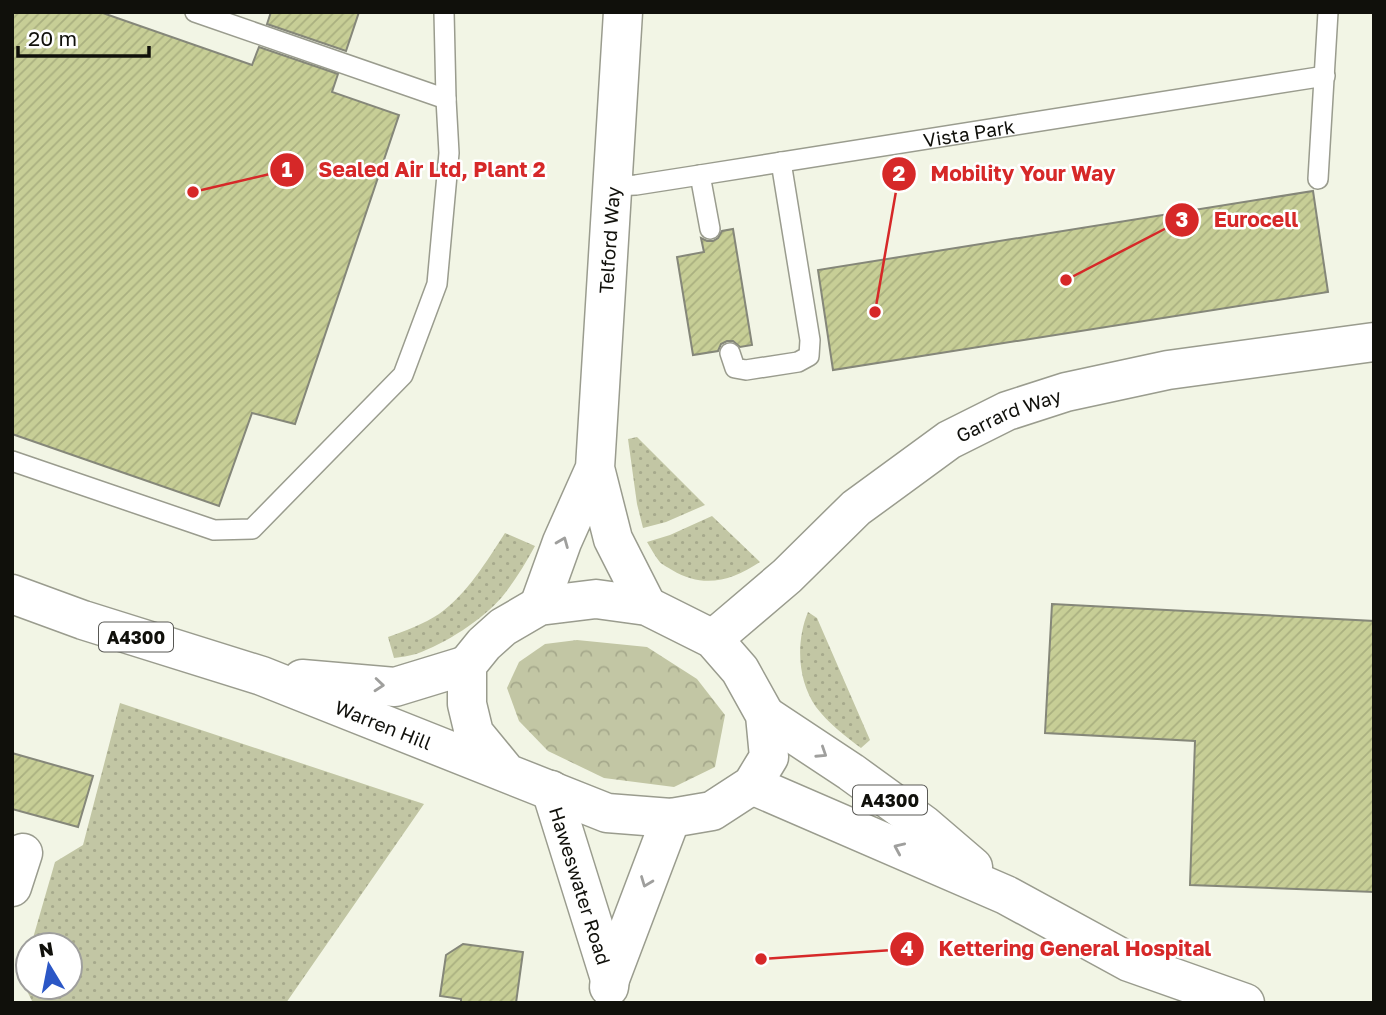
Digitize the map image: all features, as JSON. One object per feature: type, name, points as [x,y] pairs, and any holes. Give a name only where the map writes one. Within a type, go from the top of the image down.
[{"type":"main road","name":"Telford Way","points":[[623,12],[595,468],[613,539],[647,606]]},
{"type":"main road","name":"Garrard Way","points":[[713,639],[787,576],[856,508],[949,440],[1007,411],[1066,392],[1168,370],[1374,342]]},
{"type":"main road","name":"Telford Way","points":[[539,606],[562,542],[595,468]]},
{"type":"main road","name":"Warren Hill","points":[[12,594],[83,620],[262,676],[506,772]]},
{"type":"main road","name":"A4300","points":[[596,599],[647,606],[713,639],[740,670],[765,715],[768,757],[752,785],[712,811],[671,818],[607,813],[506,772],[474,733],[467,704],[467,665],[484,644],[503,626],[539,606],[596,599]]},
{"type":"main road","name":"Warren Hill","points":[[262,676],[395,687],[467,665]]},
{"type":"main road","name":"A4300","points":[[765,715],[924,825],[1006,895]]},
{"type":"main road","name":"A4300","points":[[752,785],[1006,895],[1129,962],[1245,1003]]},
{"type":"main road","name":"Haweswater Road","points":[[551,790],[609,991]]},
{"type":"main road","name":"Haweswater Road","points":[[609,991],[671,818]]},
{"type":"lane","points":[[195,12],[446,99]]},
{"type":"lane","points":[[12,461],[214,530],[252,529],[403,375],[437,284],[449,153],[444,12]]},
{"type":"lane","points":[[1318,179],[1328,12]]},
{"type":"lane","name":"Vista Park","points":[[613,186],[701,175],[1325,76]]},
{"type":"lane","points":[[730,353],[735,368],[746,370],[798,362],[808,355],[810,340],[781,162]]},
{"type":"lane","points":[[701,175],[710,229]]},
{"type":"green space","points":[[637,437],[705,505],[666,522],[643,528],[628,439]]},
{"type":"green space","points":[[712,516],[760,562],[728,578],[706,581],[684,576],[662,564],[647,542],[670,535]]},
{"type":"green space","points":[[505,533],[535,546],[502,597],[474,623],[451,638],[416,654],[394,658],[388,637],[427,621],[449,606],[476,576]]},
{"type":"green space","points":[[808,612],[817,618],[870,740],[861,748],[821,713],[805,685],[800,648]]},
{"type":"green space","points":[[577,640],[647,647],[697,679],[725,715],[715,767],[674,787],[604,778],[548,751],[519,721],[507,688],[519,662],[545,644]]},
{"type":"green space","points":[[120,703],[424,804],[286,1003],[33,1003],[32,1001],[84,1001],[84,931],[35,931],[55,862],[83,845]]},
{"type":"building","points":[[12,12],[100,12],[252,65],[259,47],[338,74],[332,92],[399,115],[295,424],[252,413],[219,506],[12,434]]},
{"type":"building","points":[[271,12],[359,12],[346,51],[267,24]]},
{"type":"building","points":[[1313,191],[1328,292],[833,370],[818,270]]},
{"type":"building","points":[[733,229],[752,345],[740,347],[733,341],[727,341],[721,344],[718,351],[693,355],[677,257],[704,252],[701,238],[713,241],[722,231]]},
{"type":"building","points":[[1052,604],[1374,621],[1374,892],[1190,885],[1195,741],[1045,733]]},
{"type":"building","points":[[12,753],[93,776],[78,827],[12,809]]},
{"type":"building","points":[[463,944],[523,952],[516,1003],[461,1003],[461,999],[440,996],[446,955]]},
{"type":"place","name":"Sealed Air Ltd, Plant 2","points":[[193,192]]},
{"type":"place","name":"Eurocell","points":[[1066,280]]},
{"type":"place","name":"Mobility Your Way","points":[[875,312]]},
{"type":"place","name":"Kettering General Hospital","points":[[761,959]]}]
